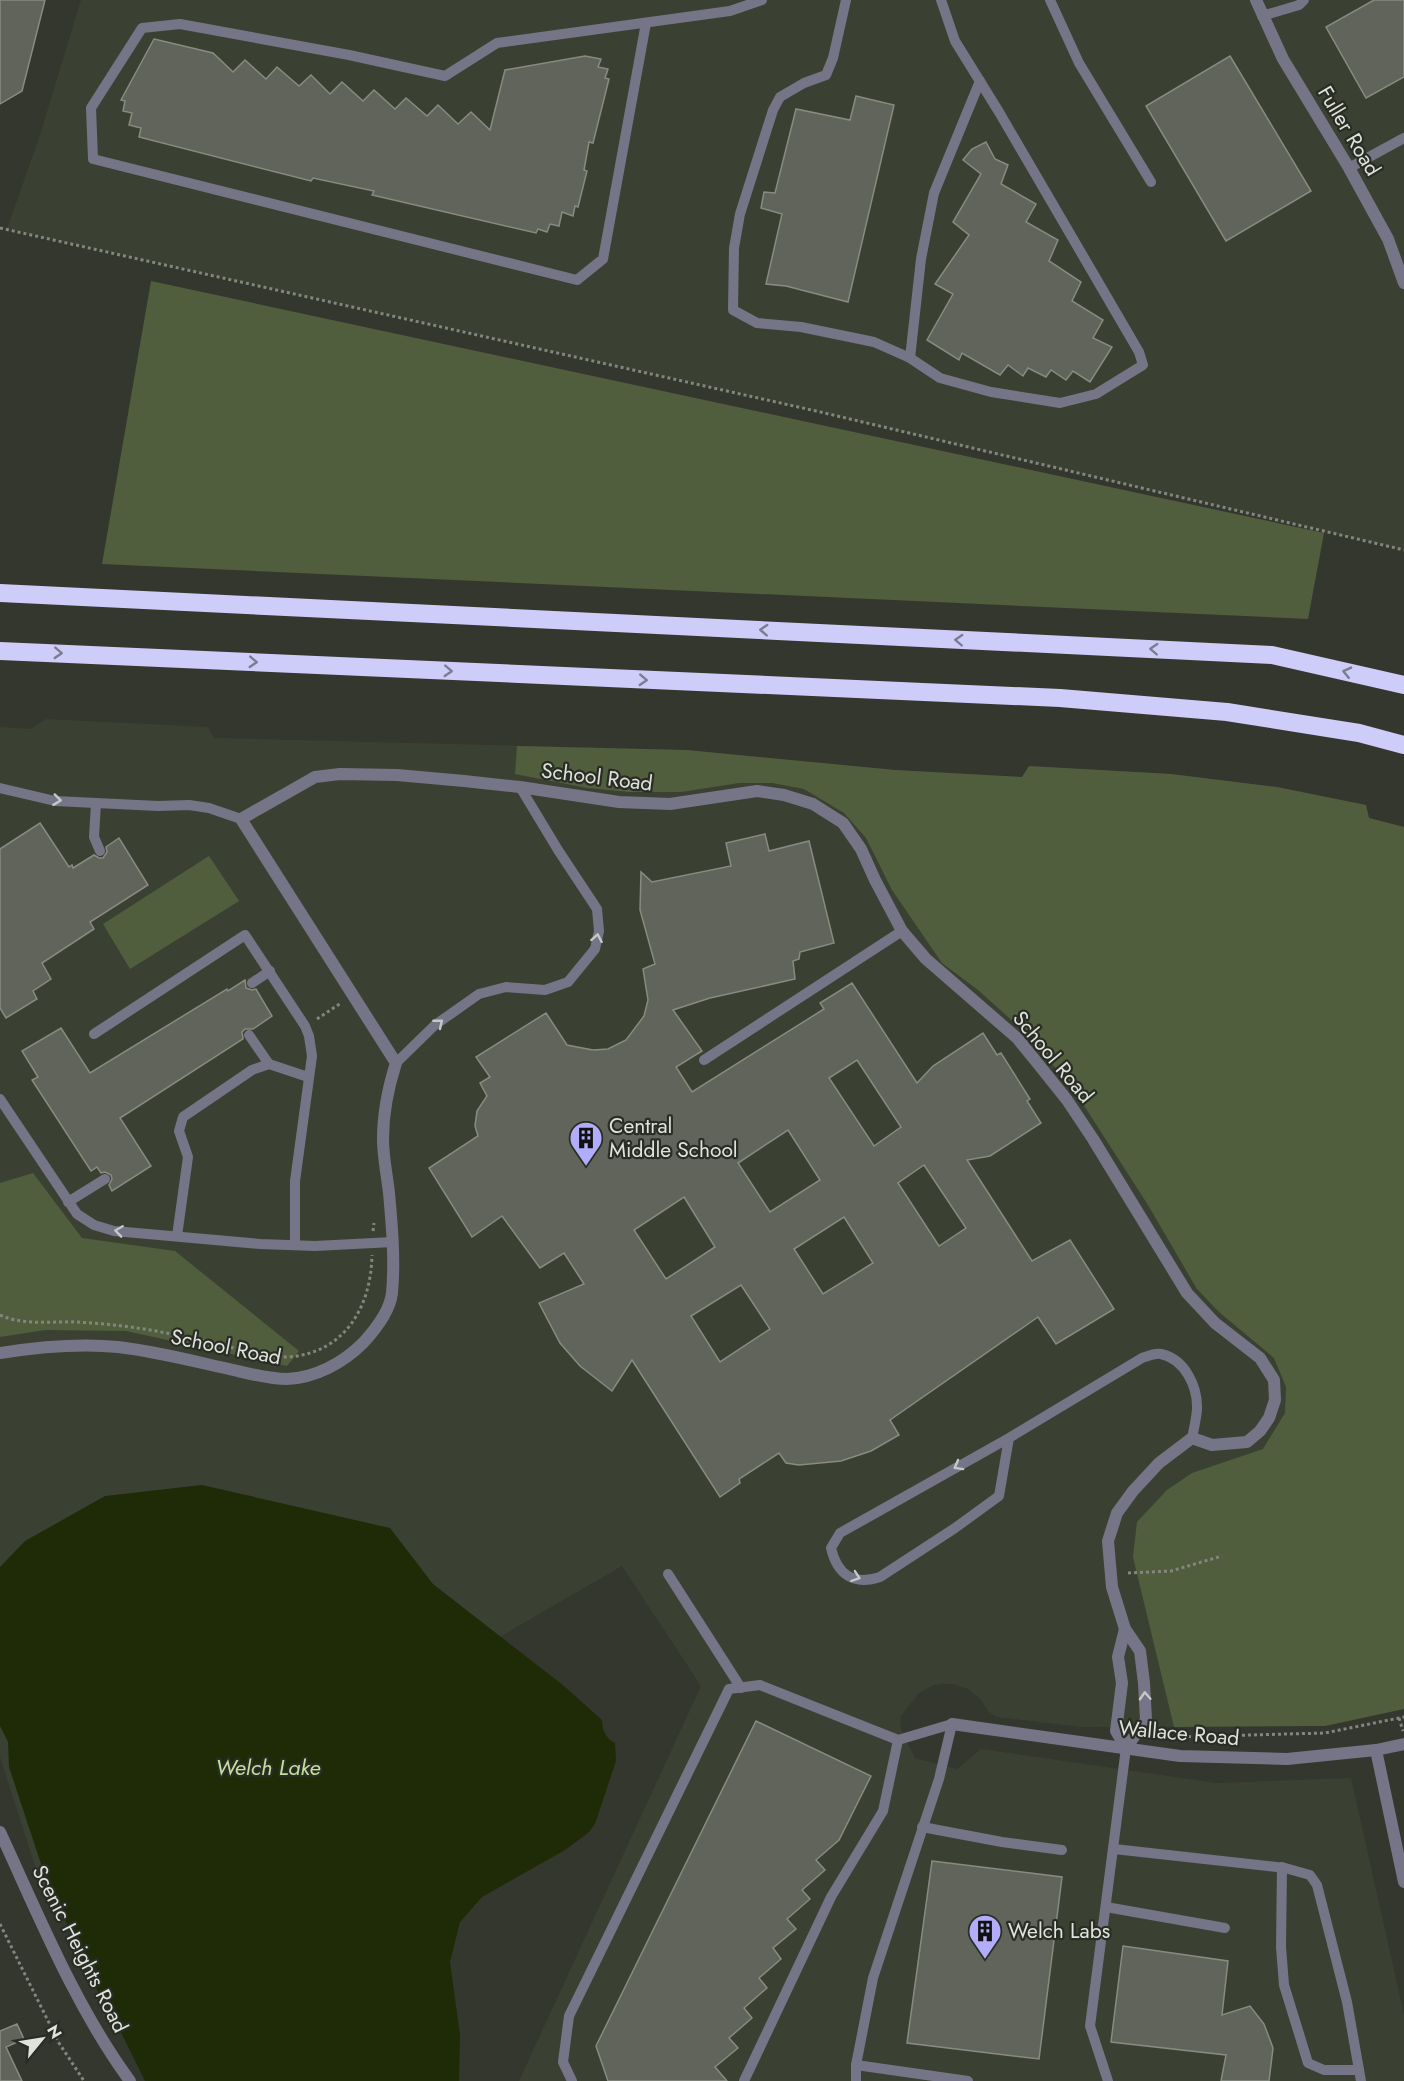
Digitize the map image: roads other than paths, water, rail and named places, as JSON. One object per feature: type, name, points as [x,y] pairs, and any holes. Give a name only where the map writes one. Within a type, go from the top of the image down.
[{"type":"highway","points":[[0,593],[1272,655],[1404,685]]},
{"type":"highway","points":[[0,651],[1060,698],[1227,712],[1359,733],[1404,745]]},
{"type":"street","name":"Fuller Road","points":[[1256,0],[1283,59],[1349,168],[1388,239],[1404,283]]},
{"type":"street","name":"School Road","points":[[241,819],[315,777],[397,775],[520,787],[618,802],[670,804],[757,791],[784,795],[813,804],[843,823],[861,849],[902,931],[926,959],[1017,1038],[1067,1100],[1187,1293],[1215,1323],[1260,1358],[1274,1380],[1275,1400],[1269,1418],[1260,1431],[1247,1442],[1212,1445],[1192,1438]]},
{"type":"street","points":[[241,819],[396,1063]]},
{"type":"street","name":"School Road","points":[[0,1353],[54,1346],[116,1346],[149,1351],[262,1377],[287,1379],[311,1375],[337,1364],[357,1349],[374,1331],[392,1295],[393,1242],[383,1140],[388,1087],[396,1063]]},
{"type":"street","points":[[1125,1629],[1119,1657],[1122,1683],[1116,1731],[1126,1748],[1146,1720],[1140,1651],[1125,1629],[1112,1587],[1108,1541],[1117,1513],[1133,1491],[1159,1463],[1192,1438]]},
{"type":"street","name":"Wallace Road","points":[[952,1724],[1180,1756],[1243,1759],[1287,1759],[1376,1750],[1404,1744]]},
{"type":"street","points":[[1376,1750],[1404,1882]]},
{"type":"street","name":"Scenic Heights Road","points":[[0,1832],[73,1988],[117,2064],[130,2081]]},
{"type":"lane","points":[[646,23],[603,259],[577,280],[93,159],[91,108],[142,28],[180,24],[349,55],[445,76],[497,43],[730,11],[762,0]]},
{"type":"lane","points":[[846,0],[833,58],[826,75],[804,83],[780,97],[773,110],[740,214],[734,248],[733,310],[757,323],[801,327],[874,342],[910,358],[940,378],[991,392],[1060,403],[1095,394],[1143,365],[1138,352],[955,41],[941,0]]},
{"type":"lane","points":[[1050,0],[1079,63],[1151,182]]},
{"type":"lane","points":[[1262,16],[1299,5],[1304,0]]},
{"type":"lane","points":[[910,358],[921,259],[934,193],[957,132],[980,81]]},
{"type":"lane","points":[[1349,168],[1404,138]]},
{"type":"lane","points":[[396,1063],[435,1025],[479,994],[506,987],[545,990],[568,982],[595,949],[599,931],[597,909],[520,787]]},
{"type":"lane","points":[[0,788],[55,801],[158,806],[189,805],[209,808],[241,819]]},
{"type":"lane","points":[[96,803],[93,837],[100,851]]},
{"type":"lane","points":[[704,1060],[902,931]]},
{"type":"lane","points":[[94,1034],[245,935],[306,1026],[312,1056],[296,1181],[295,1245]]},
{"type":"lane","points":[[252,983],[270,971]]},
{"type":"lane","points":[[249,1035],[269,1064],[308,1077]]},
{"type":"lane","points":[[177,1236],[188,1157],[179,1131],[183,1117],[252,1070],[269,1064]]},
{"type":"lane","points":[[0,1099],[68,1202],[77,1214],[94,1225],[114,1231],[260,1244],[393,1242]]},
{"type":"lane","points":[[68,1202],[105,1179]]},
{"type":"lane","points":[[1009,1438],[999,1496],[964,1522],[880,1577],[868,1581],[855,1580],[835,1564],[831,1548],[840,1533],[1009,1438],[1142,1358],[1159,1353],[1174,1359],[1189,1375],[1196,1395],[1197,1410],[1192,1438]]},
{"type":"lane","points":[[668,1574],[741,1688]]},
{"type":"lane","points":[[572,2081],[563,2062],[569,2016],[729,1689],[760,1685],[898,1740],[952,1724],[939,1779],[873,1978],[856,2066],[856,2081]]},
{"type":"lane","points":[[744,2081],[831,1897],[884,1811],[898,1740]]},
{"type":"lane","points":[[1108,2081],[1090,2026],[1126,1748]]},
{"type":"lane","points":[[922,1827],[1002,1842],[1062,1850]]},
{"type":"lane","points":[[1114,1849],[1282,1867],[1310,1875],[1317,1885],[1347,2002],[1360,2075],[1324,2070],[1308,2063],[1284,1985],[1281,1947],[1282,1867]]},
{"type":"lane","points":[[1106,1908],[1226,1928]]},
{"type":"lane","points":[[856,2066],[968,2081]]},
{"type":"water","name":"Welch Lake","points":[[202,1485],[390,1528],[433,1584],[564,1686],[602,1720],[605,1734],[615,1743],[616,1761],[595,1824],[588,1833],[565,1850],[482,1897],[460,1922],[450,1962],[460,2035],[459,2081],[145,2081],[113,2016],[96,1988],[44,1873],[9,1767],[8,1742],[0,1726],[0,1567],[25,1541],[105,1496]]},
{"type":"place","name":"Central Middle School","points":[[586,1167]]},
{"type":"place","name":"Welch Labs","points":[[985,1960]]}]
